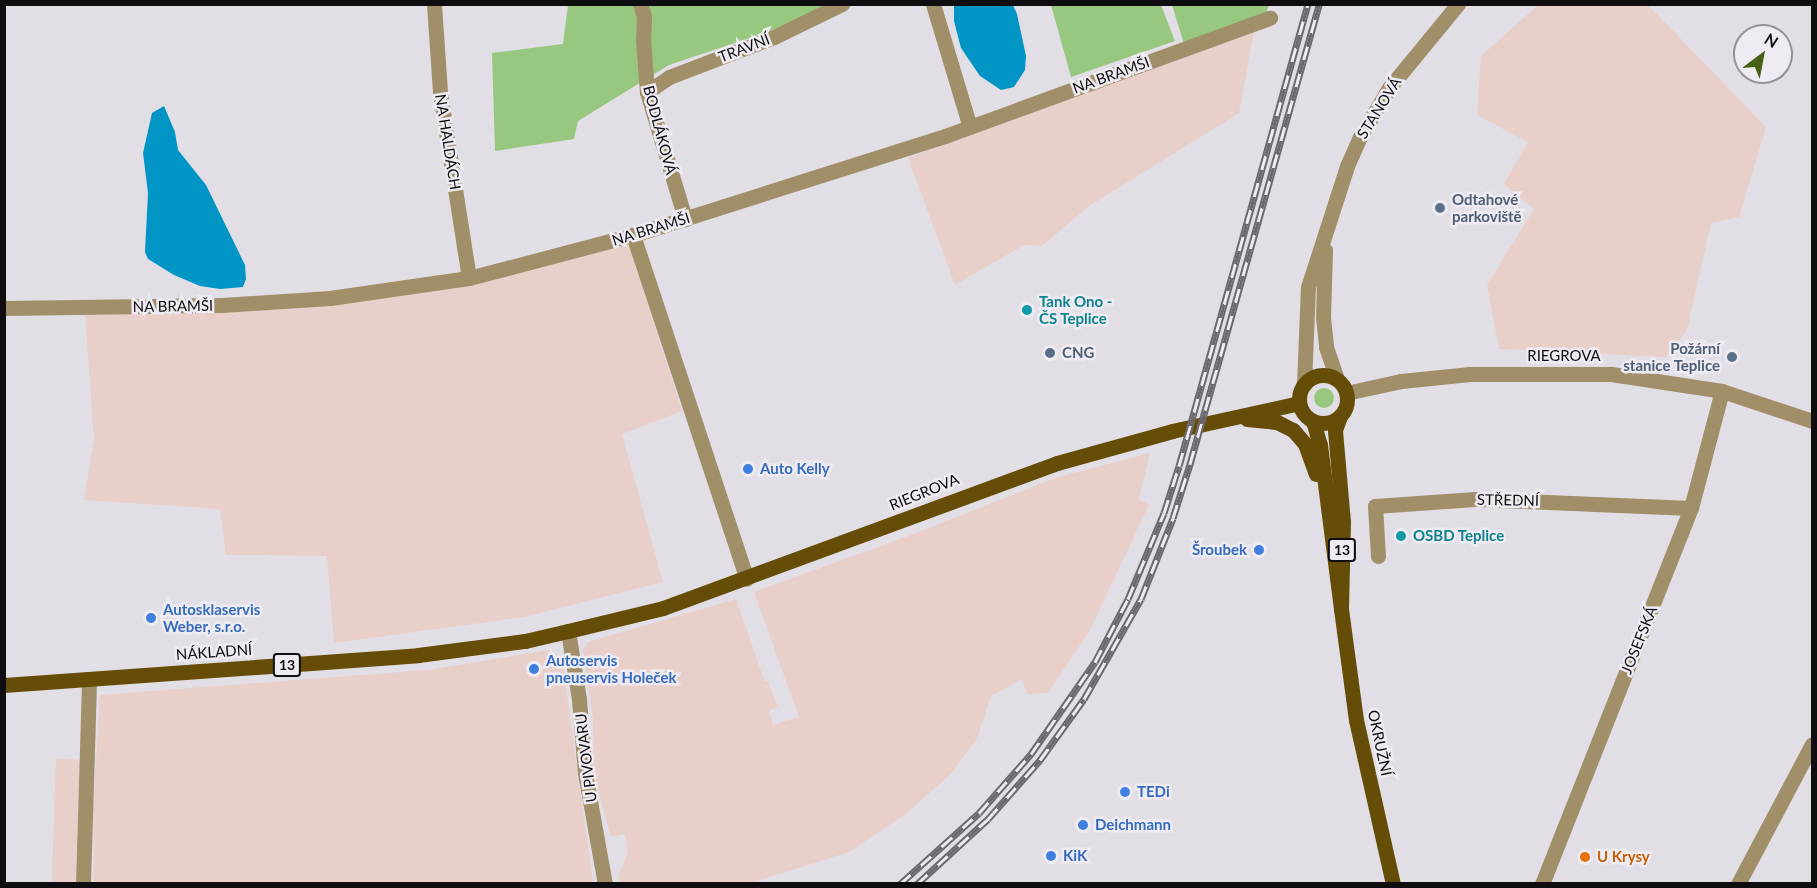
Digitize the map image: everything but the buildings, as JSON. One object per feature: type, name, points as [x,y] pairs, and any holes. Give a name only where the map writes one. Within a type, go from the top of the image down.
[{"type":"main road","points":[[1299,403],[1304,385],[1311,378],[1320,375],[1337,379],[1346,393]]},
{"type":"main road","name":"13","points":[[1340,416],[1346,405],[1346,393]]},
{"type":"main road","name":"RIEGROVA","points":[[568,631],[663,608],[747,579],[969,493],[1057,463],[1229,418],[1299,403]]},
{"type":"main road","name":"13","points":[[1299,403],[1304,414],[1313,421]]},
{"type":"main road","points":[[1313,421],[1325,423],[1340,416]]},
{"type":"main road","name":"OKRUŽNÍ","points":[[1340,416],[1335,437],[1343,522],[1341,609]]},
{"type":"main road","name":"13","points":[[1229,418],[1277,422],[1299,435],[1314,467],[1329,532]]},
{"type":"main road","name":"OKRUŽNÍ","points":[[1313,421],[1320,446],[1329,532],[1356,720],[1393,884]]},
{"type":"main road","name":"NÁKLADNÍ","points":[[4,685],[418,655],[525,641],[568,631]]},
{"type":"street","name":"NA HALDÁCH","points":[[434,4],[440,93],[469,278]]},
{"type":"street","name":"BODLÁKOVÁ","points":[[640,4],[644,16],[643,39],[647,92],[685,219]]},
{"type":"street","name":"TRAVNÍ","points":[[647,92],[669,77],[774,37],[842,4]]},
{"type":"street","points":[[933,4],[970,127]]},
{"type":"street","name":"STANOVÁ","points":[[1304,385],[1308,287],[1347,166],[1375,111],[1425,42],[1458,4]]},
{"type":"street","name":"NA BRAMŠI","points":[[4,308],[222,305],[330,298],[469,278],[633,236],[970,127],[1270,18]]},
{"type":"street","name":"STANOVÁ","points":[[1326,226],[1323,317],[1326,347],[1337,379]]},
{"type":"street","points":[[633,236],[747,579]]},
{"type":"street","name":"RIEGROVA","points":[[1346,393],[1401,381],[1470,374],[1611,374],[1722,391],[1812,421]]},
{"type":"street","name":"JOSEFSKÁ","points":[[1542,884],[1691,508],[1722,391]]},
{"type":"street","name":"STŘEDNÍ","points":[[1378,556],[1375,506],[1485,499],[1691,508]]},
{"type":"street","name":"U PIVOVARU","points":[[568,631],[579,699],[585,773],[605,884]]},
{"type":"street","points":[[83,884],[89,680]]},
{"type":"street","points":[[1738,884],[1812,744]]},
{"type":"shaded area","points":[[1538,5],[1648,5],[1766,127],[1739,217],[1711,223],[1687,330],[1666,357],[1499,349],[1487,285],[1534,209],[1504,184],[1528,142],[1477,115],[1481,56]]},
{"type":"shaded area","points":[[1254,32],[1239,113],[1089,206],[1042,246],[1024,245],[955,285],[908,158]]},
{"type":"shaded area","points":[[629,244],[682,411],[622,434],[663,582],[524,617],[334,643],[327,556],[226,555],[220,509],[84,500],[94,439],[85,315],[300,307]]},
{"type":"shaded area","points":[[1150,453],[1139,499],[1149,505],[1089,632],[1048,693],[1027,694],[1022,679],[991,696],[977,739],[950,775],[903,816],[849,852],[751,883],[620,883],[618,877],[628,852],[625,834],[611,837],[594,775],[593,720],[583,649],[588,642],[736,599],[765,682],[768,681],[778,707],[769,710],[773,725],[799,717],[754,592],[911,535],[1055,478]]},
{"type":"shaded area","points":[[549,650],[562,658],[593,883],[94,884],[93,811],[100,695],[427,670]]},
{"type":"shaded area","points":[[56,759],[80,760],[76,884],[52,884]]},
{"type":"green space","points":[[568,5],[834,5],[765,33],[669,65],[578,121],[574,139],[495,151],[492,53],[563,44]]},
{"type":"green space","points":[[1051,5],[1161,5],[1175,41],[1071,77]]},
{"type":"green space","points":[[1172,5],[1269,5],[1266,13],[1184,44]]},
{"type":"green space","points":[[1324,388],[1331,391],[1334,398],[1331,405],[1324,408],[1317,405],[1314,398],[1317,391]]},
{"type":"water","points":[[954,5],[1013,5],[1026,56],[1025,70],[1014,87],[1001,90],[980,76],[961,48],[954,21]]},
{"type":"water","points":[[164,106],[175,132],[178,150],[206,185],[245,265],[246,279],[243,287],[220,289],[200,286],[174,275],[148,259],[145,252],[148,193],[143,153],[152,113]]},
{"type":"railway","points":[[900,884],[979,813],[1031,754],[1095,662],[1128,599],[1164,513],[1179,466],[1308,4]]},
{"type":"railway","points":[[917,884],[988,819],[1040,760],[1084,699],[1141,599],[1173,518],[1190,464],[1319,4]]},
{"type":"place","name":"Odtahové parkoviště","points":[[1440,208]]},
{"type":"place","name":"Tank Ono - ČS Teplice","points":[[1027,310]]},
{"type":"place","name":"CNG","points":[[1050,353]]},
{"type":"place","name":"Požární stanice Teplice","points":[[1732,357]]},
{"type":"place","name":"Auto Kelly","points":[[748,469]]},
{"type":"place","name":"OSBD Teplice","points":[[1401,536]]},
{"type":"place","name":"Šroubek","points":[[1259,550]]},
{"type":"place","name":"Autosklaservis Weber, s.r.o.","points":[[151,618]]},
{"type":"place","name":"Autoservis pneuservis Holeček","points":[[534,669]]},
{"type":"place","name":"TEDi","points":[[1125,792]]},
{"type":"place","name":"Deichmann","points":[[1083,825]]},
{"type":"place","name":"KiK","points":[[1051,856]]},
{"type":"place","name":"U Krysy","points":[[1585,857]]}]
